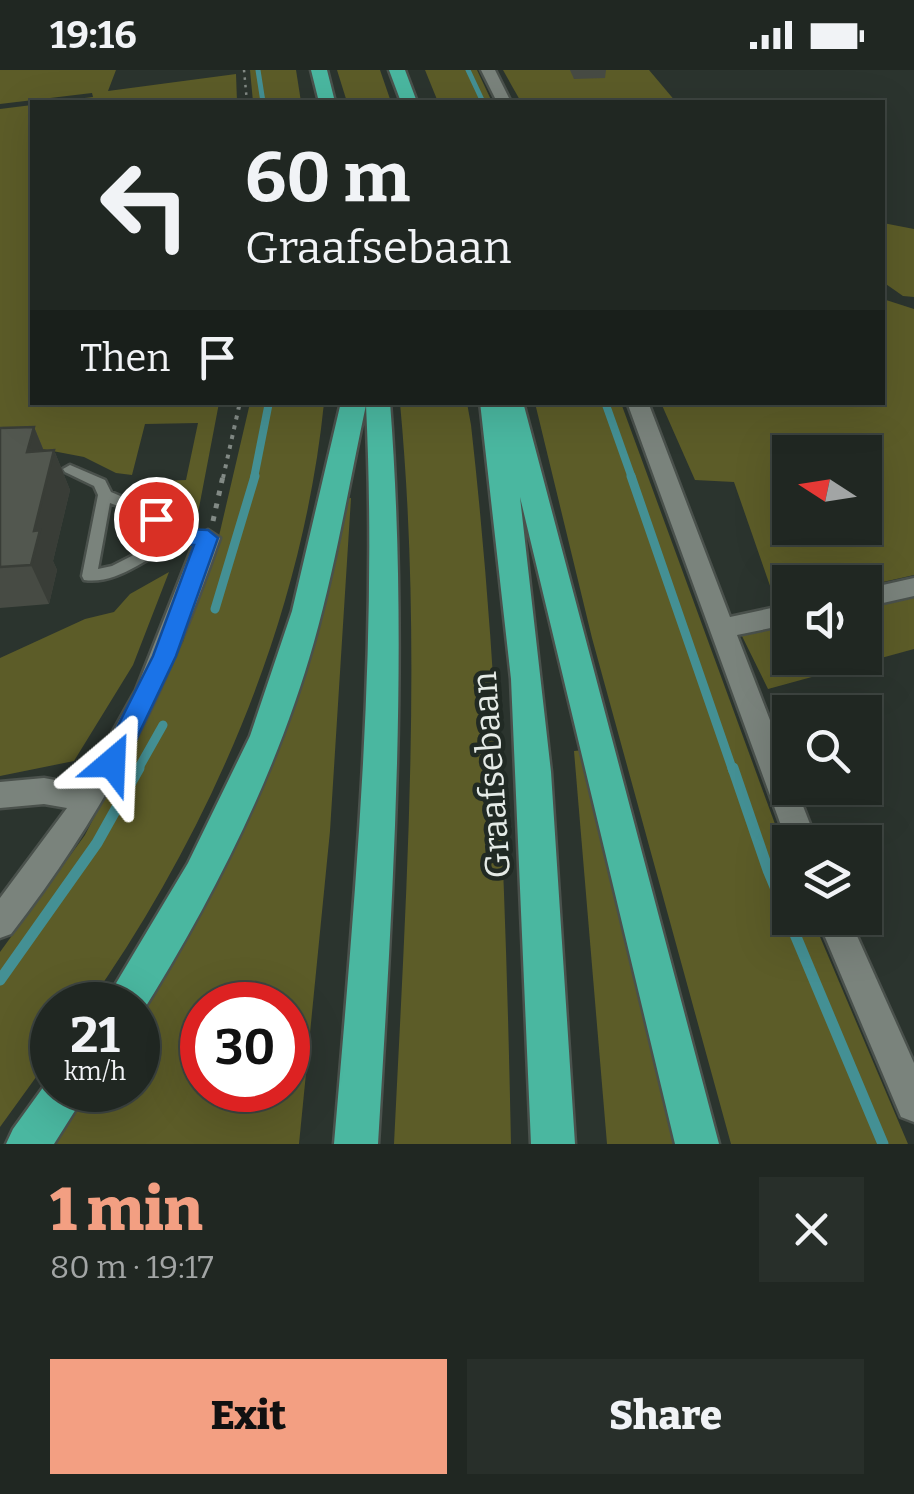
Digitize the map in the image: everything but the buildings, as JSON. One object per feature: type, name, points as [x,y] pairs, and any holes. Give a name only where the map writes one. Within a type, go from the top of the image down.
[{"type":"highway","points":[[320,70],[328,100]]},
{"type":"highway","points":[[396,70],[408,100]]},
{"type":"highway","points":[[137,982],[204,869],[263,744],[298,646],[322,560],[353,405]]},
{"type":"highway","points":[[356,1144],[379,826],[384,580],[378,405]]},
{"type":"highway","name":"Graafsebaan","points":[[492,405],[533,758],[553,1144]]},
{"type":"highway","points":[[511,405],[697,1144]]},
{"type":"highway","points":[[28,1144],[51,1112]]},
{"type":"street","points":[[488,70],[503,100]]},
{"type":"street","points":[[638,405],[796,825]]},
{"type":"street","points":[[0,922],[89,799],[164,656],[194,537]]},
{"type":"street","points":[[882,594],[914,587]]},
{"type":"street","points":[[722,629],[772,618]]},
{"type":"street","points":[[0,795],[44,791],[89,799]]},
{"type":"street","points":[[841,935],[914,1104]]},
{"type":"lane","points":[[70,469],[100,483],[105,495],[89,576],[115,571],[194,537]]},
{"type":"lane","points":[[105,495],[194,537]]},
{"type":"path","points":[[244,70],[247,100]]},
{"type":"path","points":[[194,537],[239,405]]},
{"type":"shaded area","points":[[0,70],[116,70],[108,91],[236,74],[237,100],[68,100],[93,97],[92,93],[0,104]]},
{"type":"shaded area","points":[[250,70],[296,70],[301,100],[253,100]]},
{"type":"shaded area","points":[[337,70],[380,70],[390,100],[346,100]]},
{"type":"shaded area","points":[[425,70],[477,70],[491,100],[437,100]]},
{"type":"shaded area","points":[[503,70],[649,70],[674,100],[520,100]]},
{"type":"shaded area","points":[[30,105],[30,405],[219,405],[198,513],[160,494],[163,481],[186,480],[198,423],[145,424],[132,475],[116,473],[84,457],[0,441],[0,109]]},
{"type":"shaded area","points":[[885,223],[914,229],[914,297],[903,296],[885,283]]},
{"type":"shaded area","points":[[885,300],[914,309],[914,575],[882,582],[882,565],[772,565],[772,592],[734,482],[695,480],[662,405],[885,405]]},
{"type":"shaded area","points":[[250,405],[324,405],[313,483],[295,563],[244,718],[211,793],[174,866],[103,982],[30,982],[30,1085],[0,1127],[0,952],[85,835],[183,642],[219,536]]},
{"type":"shaded area","points":[[400,405],[467,405],[488,605],[499,784],[511,1144],[394,1144],[410,773],[407,495]]},
{"type":"shaded area","points":[[535,405],[622,405],[775,825],[772,825],[772,935],[819,935],[908,1144],[731,1144],[592,638]]},
{"type":"shaded area","points":[[351,498],[330,831],[310,1033],[310,982],[180,982],[180,1112],[302,1112],[299,1144],[55,1144],[75,1112],[160,1112],[160,982],[156,982],[220,879],[277,753],[311,651],[334,562],[344,499]]},
{"type":"shaded area","points":[[169,572],[133,665],[74,761],[0,776],[0,658],[85,619],[114,612],[130,594]]},
{"type":"shaded area","points":[[914,595],[914,649],[882,658],[882,602]]},
{"type":"shaded area","points":[[772,626],[772,675],[819,675],[768,689],[740,632]]},
{"type":"shaded area","points":[[583,750],[677,1144],[607,1144],[574,751]]},
{"type":"waterway","points":[[258,70],[263,100]]},
{"type":"waterway","points":[[468,70],[482,100]]},
{"type":"waterway","points":[[254,478],[268,405]]},
{"type":"waterway","points":[[606,405],[632,478]]},
{"type":"waterway","points":[[215,609],[255,476]]},
{"type":"waterway","points":[[631,476],[733,771]]},
{"type":"waterway","points":[[137,771],[163,725]]},
{"type":"waterway","points":[[0,980],[97,843],[139,768]]},
{"type":"waterway","points":[[733,768],[768,870],[883,1144]]},
{"type":"route","points":[[112,763],[164,656],[208,538],[180,537],[176,530],[156,519]]}]
